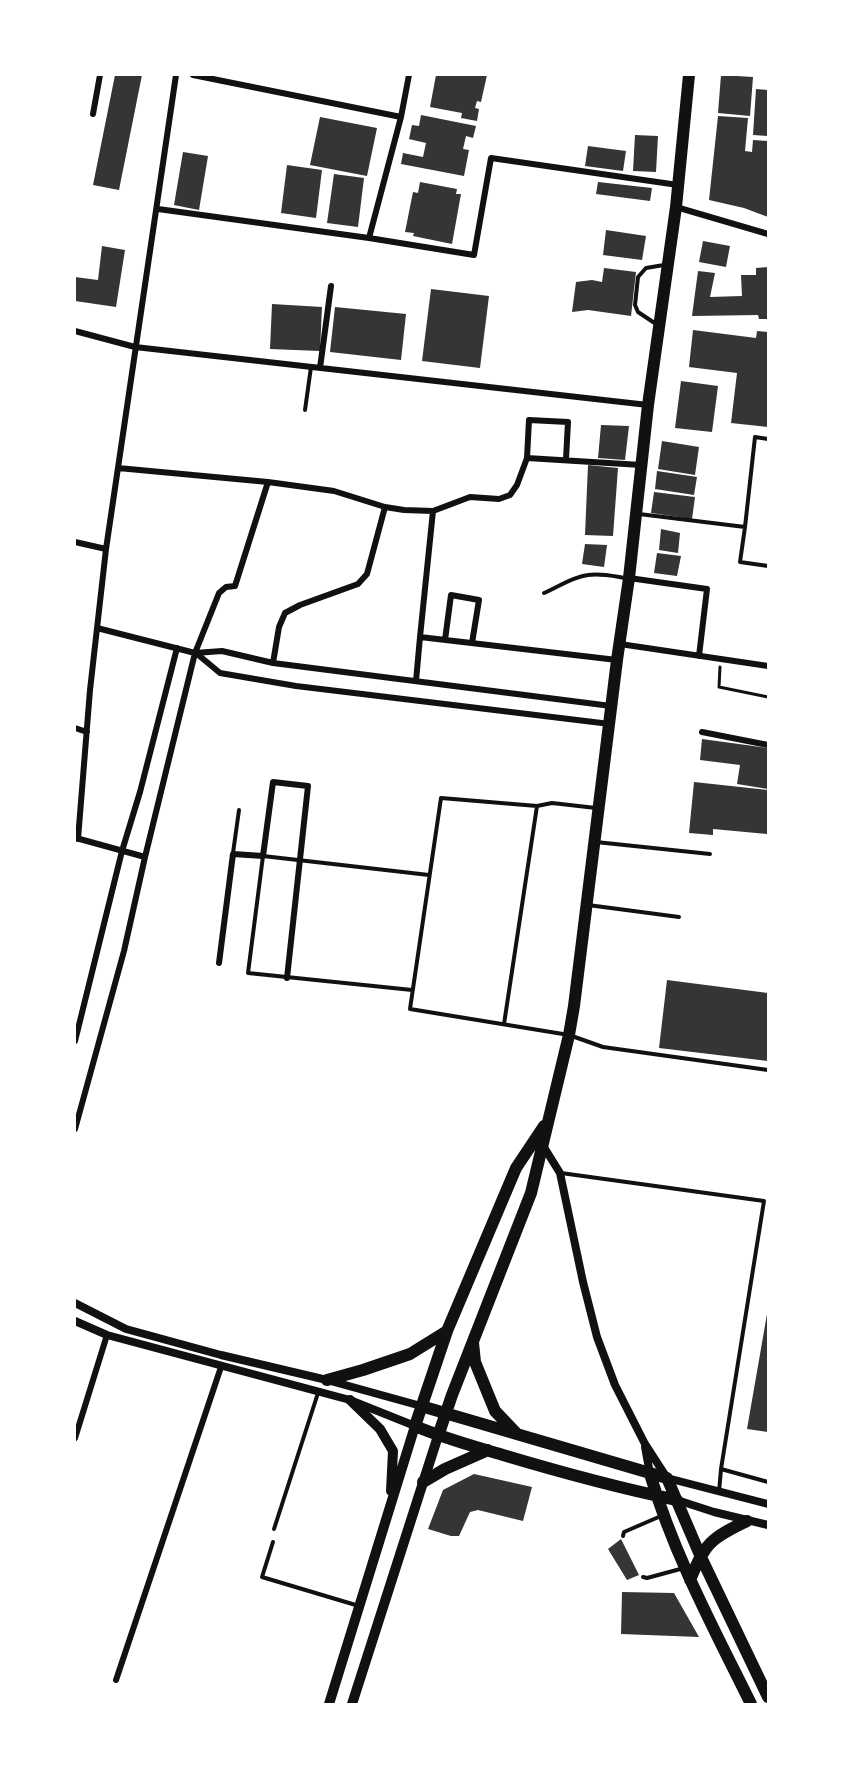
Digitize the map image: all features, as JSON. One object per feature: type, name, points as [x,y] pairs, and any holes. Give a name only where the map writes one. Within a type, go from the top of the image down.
[{"type":"highway","points":[[438,1436],[531,1192],[539,1141],[550,1117],[569,1035],[629,578],[648,405],[676,207],[689,75]]},
{"type":"highway","points":[[539,1141],[516,1168],[447,1331],[415,1426],[438,1436],[546,1468],[677,1500]]},
{"type":"highway","points":[[327,1380],[410,1354],[447,1331]]},
{"type":"highway","points":[[473,1342],[475,1362],[495,1411],[519,1435]]},
{"type":"highway","points":[[421,1406],[667,1478],[700,1555],[768,1697]]},
{"type":"highway","points":[[423,1482],[445,1469],[488,1450]]},
{"type":"highway","points":[[650,1474],[663,1515],[690,1580],[752,1704]]},
{"type":"highway","points":[[690,1580],[700,1555],[721,1533],[747,1521]]},
{"type":"main road","points":[[350,1400],[380,1429],[393,1450],[391,1506]]},
{"type":"main road","points":[[329,1704],[415,1426]]},
{"type":"main road","points":[[352,1704],[438,1436]]},
{"type":"main road","points":[[341,1667],[361,1676]]},
{"type":"street","points":[[93,114],[100,75]]},
{"type":"street","points":[[145,857],[77,838],[90,690],[106,549],[176,75]]},
{"type":"street","points":[[193,75],[401,117]]},
{"type":"street","points":[[369,238],[401,117],[409,75]]},
{"type":"street","points":[[158,209],[474,255],[491,158],[678,185]]},
{"type":"street","points":[[676,207],[768,234]]},
{"type":"street","points":[[320,368],[332,286]]},
{"type":"street","points":[[75,331],[135,347],[648,405]]},
{"type":"street","points":[[118,468],[268,482],[334,491],[385,507],[433,511],[470,497],[499,499],[510,495],[527,458],[529,420],[568,422],[566,459]]},
{"type":"street","points":[[527,458],[641,465]]},
{"type":"street","points":[[75,1129],[116,982],[195,653],[219,593],[226,587],[235,586],[268,482]]},
{"type":"street","points":[[273,663],[279,627],[285,613],[300,605],[358,584],[367,574],[385,507]]},
{"type":"street","points":[[416,681],[433,511]]},
{"type":"street","points":[[75,542],[106,549]]},
{"type":"street","points":[[629,578],[707,589],[699,656]]},
{"type":"street","points":[[445,640],[451,595],[478,600],[472,643]]},
{"type":"street","points":[[97,628],[195,653],[222,651],[273,663],[612,706]]},
{"type":"street","points":[[420,637],[617,660]]},
{"type":"street","points":[[620,644],[768,666]]},
{"type":"street","points":[[75,1041],[122,851],[140,792],[177,648]]},
{"type":"street","points":[[195,653],[220,673],[231,675],[296,686],[610,724]]},
{"type":"street","points":[[75,728],[87,732]]},
{"type":"street","points":[[702,732],[768,745]]},
{"type":"street","points":[[219,963],[233,854],[263,856],[273,782],[308,786],[287,978]]},
{"type":"street","points":[[539,1141],[560,1173],[597,1337],[615,1384],[645,1444],[667,1478],[768,1504]]},
{"type":"street","points":[[75,1303],[126,1329],[421,1406]]},
{"type":"street","points":[[75,1321],[107,1335],[350,1400],[415,1426]]},
{"type":"street","points":[[75,1438],[107,1335]]},
{"type":"street","points":[[116,1680],[221,1367]]},
{"type":"street","points":[[645,1444],[650,1474]]},
{"type":"street","points":[[677,1500],[768,1526]]},
{"type":"lane","points":[[659,327],[638,312],[635,305],[638,277],[646,268],[668,264]]},
{"type":"lane","points":[[305,410],[311,367]]},
{"type":"lane","points":[[768,439],[755,437],[740,562],[768,566]]},
{"type":"lane","points":[[636,514],[745,527]]},
{"type":"lane","points":[[544,593],[587,575],[629,578]]},
{"type":"lane","points":[[599,808],[552,802],[537,806],[441,798],[410,1009],[569,1035],[603,1047],[768,1070]]},
{"type":"lane","points":[[504,1024],[537,806]]},
{"type":"lane","points":[[233,854],[239,810]]},
{"type":"lane","points":[[595,842],[710,854]]},
{"type":"lane","points":[[412,990],[248,973],[263,856],[429,875]]},
{"type":"lane","points":[[587,905],[679,917]]},
{"type":"lane","points":[[560,1173],[766,1200],[719,1492]]},
{"type":"lane","points":[[274,1529],[318,1392]]},
{"type":"lane","points":[[721,1469],[768,1482]]},
{"type":"lane","points":[[623,1536],[624,1532],[663,1515]]},
{"type":"lane","points":[[273,1542],[262,1577],[360,1606]]},
{"type":"lane","points":[[643,1577],[647,1578],[685,1568]]},
{"type":"path","points":[[721,658],[718,687],[768,697]]},
{"type":"building","points":[[115,75],[142,75],[119,190],[93,185]]},
{"type":"building","points":[[436,75],[487,75],[481,102],[477,101],[475,108],[479,109],[477,121],[461,118],[462,113],[430,107]]},
{"type":"building","points":[[721,75],[753,77],[750,116],[718,113]]},
{"type":"building","points":[[756,89],[768,90],[768,136],[753,135]]},
{"type":"building","points":[[421,115],[476,126],[473,138],[466,136],[463,149],[469,150],[464,176],[401,164],[403,153],[423,157],[426,143],[409,139],[412,125],[419,126]]},
{"type":"building","points":[[718,116],[748,118],[745,151],[752,152],[753,140],[768,141],[768,217],[744,208],[709,200]]},
{"type":"building","points":[[320,117],[377,128],[367,176],[310,165]]},
{"type":"building","points":[[635,135],[658,136],[656,172],[633,171]]},
{"type":"building","points":[[588,146],[626,151],[623,171],[585,166]]},
{"type":"building","points":[[183,152],[208,156],[199,210],[174,205]]},
{"type":"building","points":[[287,165],[322,170],[316,218],[281,213]]},
{"type":"building","points":[[334,174],[364,178],[358,227],[327,223]]},
{"type":"building","points":[[420,182],[457,189],[456,194],[461,194],[452,244],[413,236],[414,233],[405,232],[413,192],[418,193]]},
{"type":"building","points":[[598,182],[652,188],[650,201],[596,194]]},
{"type":"building","points":[[606,230],[646,236],[642,260],[603,255]]},
{"type":"building","points":[[703,241],[730,246],[726,267],[699,262]]},
{"type":"building","points":[[102,246],[125,250],[116,307],[75,301],[75,277],[98,280]]},
{"type":"building","points":[[768,267],[768,319],[759,319],[758,315],[692,316],[698,271],[715,273],[710,297],[742,296],[741,275],[756,275],[756,268]]},
{"type":"building","points":[[604,268],[636,272],[631,316],[588,310],[572,312],[576,282],[592,280],[602,282]]},
{"type":"building","points":[[431,289],[489,296],[480,368],[422,361]]},
{"type":"building","points":[[272,304],[322,307],[320,351],[270,349]]},
{"type":"building","points":[[335,307],[406,314],[401,360],[330,352]]},
{"type":"building","points":[[693,330],[756,338],[757,331],[768,332],[768,427],[731,423],[737,373],[689,367]]},
{"type":"building","points":[[681,381],[718,386],[712,432],[675,428]]},
{"type":"building","points":[[601,425],[629,426],[625,460],[598,458]]},
{"type":"building","points":[[662,441],[699,447],[695,475],[658,469]]},
{"type":"building","points":[[588,465],[618,468],[613,536],[585,535]]},
{"type":"building","points":[[657,471],[697,477],[694,495],[655,489]]},
{"type":"building","points":[[654,492],[695,497],[692,519],[651,513]]},
{"type":"building","points":[[661,529],[680,533],[678,553],[659,550]]},
{"type":"building","points":[[585,544],[607,545],[604,567],[582,564]]},
{"type":"building","points":[[657,553],[681,556],[677,576],[654,573]]},
{"type":"building","points":[[702,739],[768,748],[768,789],[737,784],[740,765],[700,760]]},
{"type":"building","points":[[694,782],[768,790],[767,834],[713,829],[713,835],[689,833]]},
{"type":"building","points":[[667,980],[768,993],[768,1061],[659,1048]]},
{"type":"building","points":[[768,1314],[768,1432],[747,1429]]},
{"type":"building","points":[[474,1474],[532,1487],[523,1521],[478,1510],[470,1512],[459,1536],[428,1529],[443,1490]]},
{"type":"building","points":[[621,1539],[639,1575],[627,1580],[608,1549]]},
{"type":"building","points":[[622,1592],[674,1593],[699,1637],[621,1634]]}]
